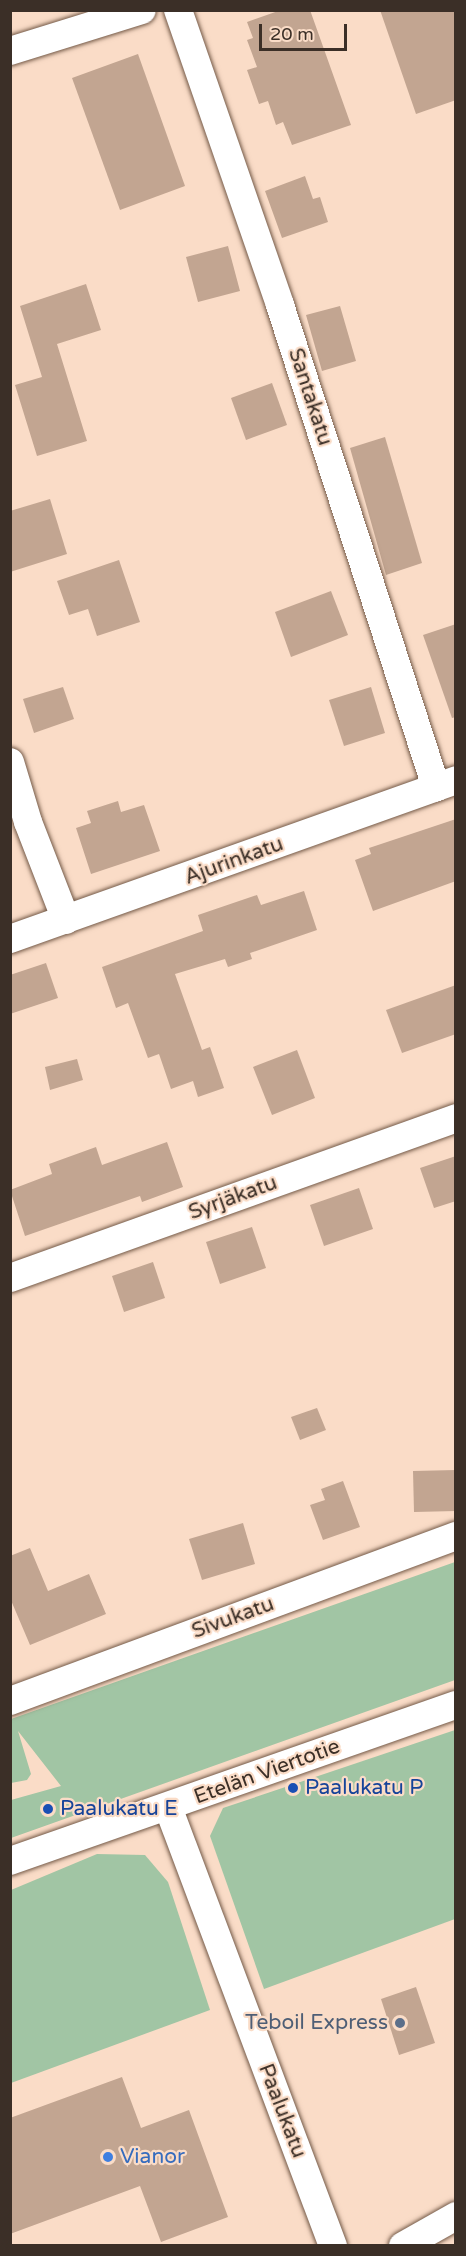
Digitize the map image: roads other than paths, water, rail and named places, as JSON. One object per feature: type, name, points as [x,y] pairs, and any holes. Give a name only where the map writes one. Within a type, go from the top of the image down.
[{"type":"street","points":[[10,51],[142,10]]},
{"type":"street","name":"Santakatu","points":[[178,10],[446,783]]},
{"type":"street","points":[[10,762],[28,822],[66,920]]},
{"type":"street","name":"Ajurinkatu","points":[[10,939],[446,783]]},
{"type":"street","name":"Syrjäkatu","points":[[10,1278],[456,1118]]},
{"type":"street","name":"Sivukatu","points":[[10,1701],[456,1536]]},
{"type":"street","name":"Etelän Viertotie","points":[[10,1861],[456,1705]]},
{"type":"street","name":"Paalukatu","points":[[168,1807],[333,2246]]},
{"type":"street","points":[[403,2246],[456,2216]]},
{"type":"place","name":"Paalukatu P","points":[[293,1788]]},
{"type":"place","name":"Paalukatu E","points":[[48,1809]]},
{"type":"place","name":"Teboil Express","points":[[400,2023]]},
{"type":"place","name":"Vianor","points":[[108,2157]]}]
